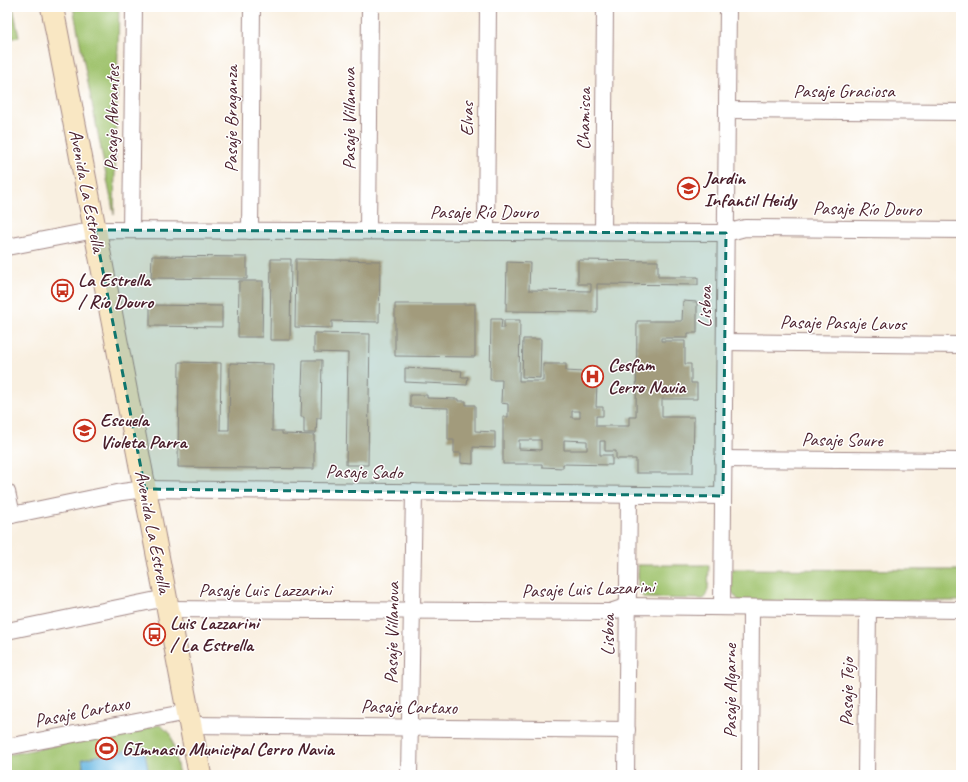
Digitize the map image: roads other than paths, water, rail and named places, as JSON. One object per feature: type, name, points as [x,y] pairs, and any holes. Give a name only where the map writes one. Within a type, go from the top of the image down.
[{"type":"main road","name":"Avenida La Estrella","points":[[52,7],[200,775]]},
{"type":"street","name":"Pasaje Abrantes","points":[[131,230],[134,7]]},
{"type":"street","name":"Pasaje Braganza","points":[[250,231],[252,7]]},
{"type":"street","name":"Pasaje Villanova","points":[[368,231],[370,7]]},
{"type":"street","name":"Elvas","points":[[486,232],[488,7]]},
{"type":"street","name":"Chamisca","points":[[603,232],[605,7]]},
{"type":"street","name":"Lisboa","points":[[722,607],[728,7]]},
{"type":"street","name":"Pasaje Graciosa","points":[[727,110],[961,112]]},
{"type":"street","name":"Pasaje Río Douro","points":[[7,247],[95,230],[726,233],[745,228],[961,230]]},
{"type":"street","name":"Pasaje Pasaje Lavos","points":[[724,342],[961,345]]},
{"type":"street","name":"Pasaje Soure","points":[[723,459],[961,461]]},
{"type":"street","name":"Pasaje Sado","points":[[9,515],[122,492],[145,490],[723,496]]},
{"type":"street","points":[[7,492],[9,515]]},
{"type":"street","name":"Pasaje Villanova","points":[[410,775],[414,492]]},
{"type":"street","name":"Lisboa","points":[[626,775],[629,495]]},
{"type":"street","name":"Pasaje Luis Lazzarini","points":[[7,631],[167,604],[412,611],[610,612],[628,606],[961,610]]},
{"type":"street","name":"Pasaje Algarne","points":[[750,775],[751,608]]},
{"type":"street","name":"Pasaje Tejo","points":[[866,775],[868,609]]},
{"type":"street","name":"Pasaje Cartaxo","points":[[7,747],[189,718],[410,728],[627,730]]},
{"type":"water","points":[[144,747],[149,775],[85,775],[82,759]]},
{"type":"place","name":"Jardin Infantil Heidy","points":[[688,189]]},
{"type":"place","name":"La Estrella / Río Douro","points":[[62,291]]},
{"type":"place","name":"Cesfam Cerro Navia","points":[[593,376]]},
{"type":"place","name":"Escuela Violeta Parra","points":[[84,431]]},
{"type":"place","name":"Luis Lazzarini / La Estrella","points":[[154,634]]},
{"type":"place","name":"GImnasio Municipal Cerro Navia","points":[[106,749]]}]
